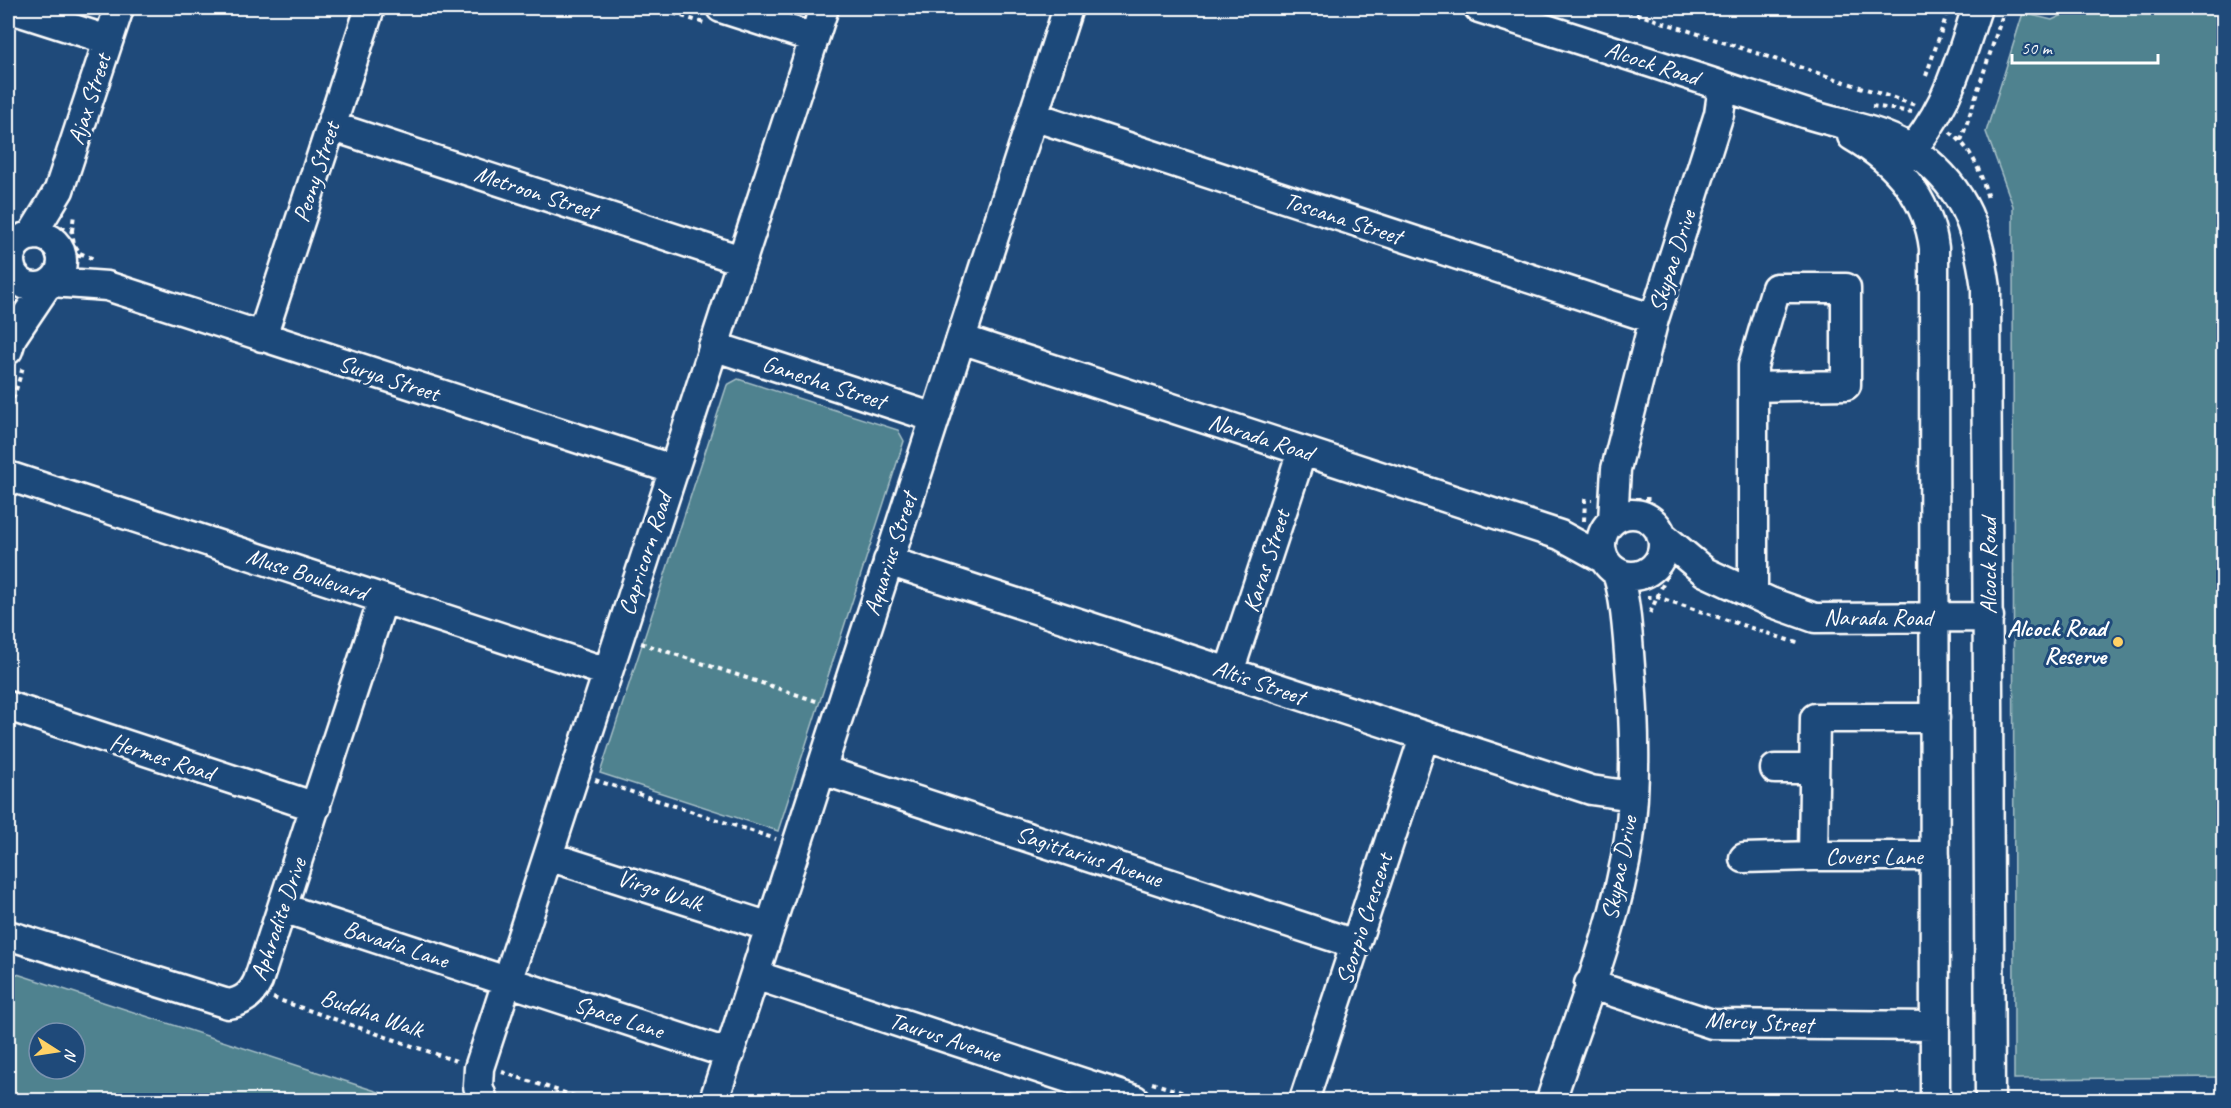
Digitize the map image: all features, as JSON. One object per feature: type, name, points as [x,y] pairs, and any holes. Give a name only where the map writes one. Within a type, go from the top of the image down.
[{"type":"street","points":[[8,8],[108,40]]},
{"type":"street","name":"Ajax Street","points":[[60,251],[59,189],[119,8]]},
{"type":"street","name":"Peony Street","points":[[262,337],[370,8]]},
{"type":"street","points":[[721,8],[814,38]]},
{"type":"street","name":"Capricorn Road","points":[[483,1101],[478,1086],[475,1060],[508,980],[606,672],[824,8]]},
{"type":"street","name":"Aquarius Street","points":[[714,1101],[1068,8]]},
{"type":"street","name":"Alcock Road","points":[[1479,8],[1825,120],[1885,135],[1904,160],[1916,194],[1926,213],[1934,248],[1935,1101]]},
{"type":"street","points":[[1904,160],[1935,122],[1946,99],[1977,8]]},
{"type":"street","name":"Skypac Drive","points":[[1611,523],[1616,469],[1626,438],[1654,319],[1719,114],[1723,86]]},
{"type":"street","name":"Toscana Street","points":[[1032,116],[1654,319]]},
{"type":"street","name":"Metroon Street","points":[[331,126],[741,260]]},
{"type":"street","name":"Alcock Road","points":[[1904,160],[1935,170],[1967,211],[1980,247],[1986,288],[1990,1101]]},
{"type":"street","name":"Ajax Street","points":[[20,238],[59,189]]},
{"type":"street","points":[[20,238],[47,238],[60,251],[62,266],[10,343],[13,295],[11,256],[20,238]]},
{"type":"street","name":"Surya Street","points":[[60,251],[107,285]]},
{"type":"street","points":[[13,272],[32,287],[49,283]]},
{"type":"street","name":"Surya Street","points":[[49,283],[107,285],[672,469]]},
{"type":"street","points":[[1753,387],[1846,385],[1846,288],[1776,288],[1753,366],[1753,387],[1753,594]]},
{"type":"street","name":"Narada Road","points":[[961,339],[1560,535],[1610,565]]},
{"type":"street","name":"Ganesha Street","points":[[713,346],[935,418]]},
{"type":"street","name":"Skypac Drive","points":[[1626,438],[1631,459],[1634,499],[1652,525]]},
{"type":"street","name":"Karas Street","points":[[1229,672],[1302,450]]},
{"type":"street","name":"Muse Boulevard","points":[[8,476],[606,672]]},
{"type":"street","points":[[1632,514],[1652,525],[1662,551],[1646,578],[1629,576],[1610,565],[1601,541],[1611,523],[1632,514]]},
{"type":"street","name":"Narada Road","points":[[1560,535],[1594,530],[1611,523]]},
{"type":"street","name":"Narada Road","points":[[1652,525],[1705,572],[1815,618],[1989,617]]},
{"type":"street","name":"Altis Street","points":[[888,561],[1591,790],[1633,796]]},
{"type":"street","name":"Skypac Drive","points":[[1551,1101],[1619,887],[1629,839],[1633,796],[1634,718],[1627,627],[1620,580],[1610,565]]},
{"type":"street","name":"Narada Road","points":[[1646,578],[1705,572]]},
{"type":"street","name":"Skypac Drive","points":[[1627,627],[1646,578]]},
{"type":"street","name":"Aphrodite Drive","points":[[8,935],[228,1004],[238,1002],[254,991],[383,599]]},
{"type":"street","name":"Hermes Road","points":[[8,706],[316,807]]},
{"type":"street","name":"Covers Lane","points":[[1813,856],[1815,718],[1935,718]]},
{"type":"street","name":"Scorpio Crescent","points":[[1304,1101],[1424,737]]},
{"type":"street","points":[[1775,769],[1814,769]]},
{"type":"street","name":"Sagittarius Avenue","points":[[822,770],[1355,944]]},
{"type":"street","name":"Virgo Walk","points":[[548,856],[770,927]]},
{"type":"street","name":"Covers Lane","points":[[1744,858],[1935,856]]},
{"type":"street","name":"Bavadia Lane","points":[[283,908],[508,980]]},
{"type":"street","name":"Taurus Avenue","points":[[755,975],[1099,1095],[1135,1101]]},
{"type":"street","name":"Space Lane","points":[[508,980],[729,1054]]},
{"type":"street","name":"Mercy Street","points":[[1589,984],[1712,1024],[1935,1026]]},
{"type":"path","points":[[1619,8],[1916,105]]},
{"type":"path","points":[[1923,84],[1949,8]]},
{"type":"path","points":[[1961,141],[2005,8]]},
{"type":"path","points":[[1868,105],[1919,113],[1916,105],[1920,94]]},
{"type":"path","points":[[1646,578],[1657,597],[1800,644]]},
{"type":"path","points":[[638,642],[821,702]]},
{"type":"path","points":[[591,790],[598,770]]},
{"type":"path","points":[[594,780],[777,839]]},
{"type":"path","name":"Buddha Walk","points":[[254,991],[475,1060]]},
{"type":"path","points":[[475,1060],[499,1071],[586,1101]]},
{"type":"green space","name":"Alcock Road Reserve","points":[[2078,8],[2223,8],[2223,1077],[2014,1079],[2013,206],[1986,132],[2023,13],[2052,20]]},
{"type":"green space","points":[[738,379],[898,430],[904,441],[778,831],[600,773],[727,385]]},
{"type":"green space","points":[[8,971],[404,1100],[8,1100]]},
{"type":"place","name":"Alcock Road Reserve","points":[[2118,642]]}]
